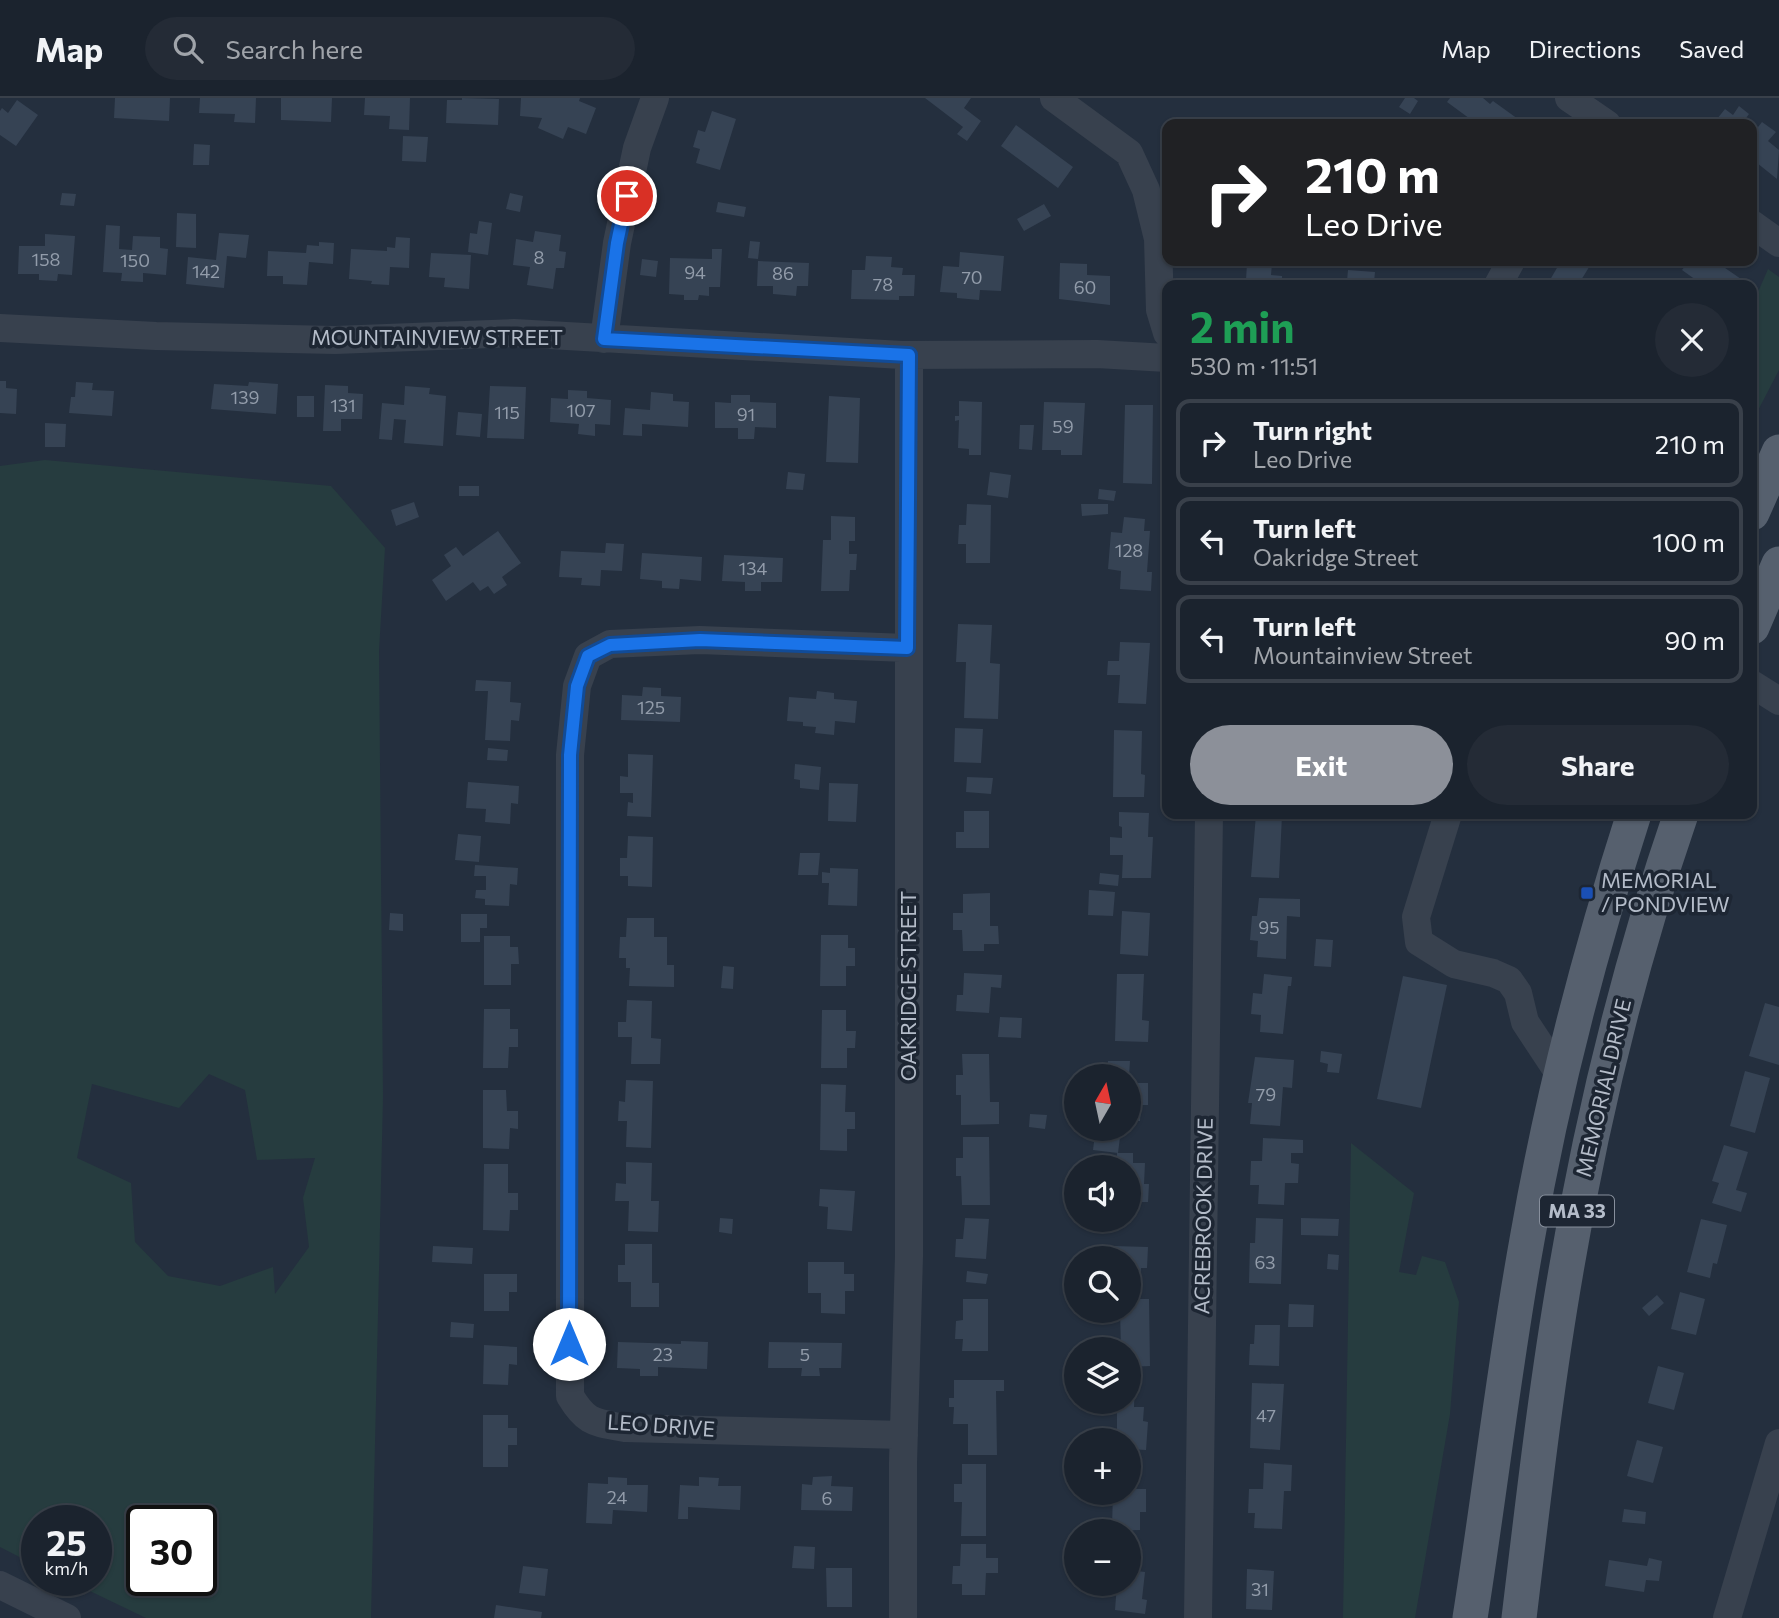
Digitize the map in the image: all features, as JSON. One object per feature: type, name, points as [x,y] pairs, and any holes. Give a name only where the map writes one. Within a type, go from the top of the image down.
[{"type":"main road","points":[[1757,502],[1779,452]]},
{"type":"main road","points":[[1757,615],[1779,564]]},
{"type":"main road","name":"MA 33","points":[[1470,1618],[1522,1265],[1560,1075],[1583,980],[1632,819]]},
{"type":"main road","name":"MEMORIAL DRIVE","points":[[1519,1618],[1553,1349],[1580,1191],[1627,990],[1679,819]]},
{"type":"street","points":[[604,339],[617,243],[637,148],[655,98]]},
{"type":"street","points":[[1054,98],[1129,153],[1146,190],[1157,239],[1162,317]]},
{"type":"street","points":[[1569,98],[1594,119]]},
{"type":"street","points":[[1757,228],[1779,243]]},
{"type":"street","name":"MOUNTAINVIEW STREET","points":[[0,328],[156,336],[335,340],[514,333],[909,355],[1097,354],[1162,358]]},
{"type":"street","name":"OAKRIDGE STREET","points":[[903,1618],[909,1256],[909,355]]},
{"type":"street","name":"LEO DRIVE","points":[[904,1434],[625,1428],[597,1422],[581,1414],[570,1395],[570,755],[577,686],[588,656],[610,645],[700,640],[907,648]]},
{"type":"street","points":[[1757,687],[1779,701]]},
{"type":"street","name":"ACREBROOK DRIVE","points":[[1198,1618],[1209,819]]},
{"type":"street","points":[[1446,819],[1416,917],[1419,942],[1454,964],[1493,973],[1509,980],[1518,993],[1525,1022],[1560,1075]]},
{"type":"street","points":[[1727,1618],[1779,1443]]},
{"type":"street","points":[[0,1585],[66,1618]]},
{"type":"green space","points":[[1768,269],[1779,277],[1779,370],[1757,412],[1757,294]]},
{"type":"green space","points":[[45,460],[331,486],[385,548],[379,651],[383,1097],[371,1618],[146,1618],[100,1596],[112,1596],[112,1505],[21,1505],[21,1558],[0,1547],[0,466]],"holes":[[[209,1074],[245,1090],[257,1160],[315,1158],[303,1198],[309,1247],[275,1294],[273,1267],[220,1286],[168,1276],[135,1242],[131,1183],[77,1158],[92,1084],[179,1108]]]},
{"type":"green space","points":[[1351,1143],[1414,1193],[1399,1272],[1416,1275],[1422,1256],[1445,1262],[1459,1302],[1450,1414],[1415,1618],[1343,1618]]},
{"type":"building","points":[[115,98],[170,98],[169,121],[114,118]]},
{"type":"building","points":[[200,98],[256,98],[255,123],[234,122],[235,114],[199,113]]},
{"type":"building","points":[[281,98],[332,98],[331,122],[281,120]]},
{"type":"building","points":[[365,98],[410,98],[409,130],[389,129],[390,116],[364,115]]},
{"type":"building","points":[[521,98],[580,98],[579,101],[596,108],[586,134],[568,127],[563,139],[538,128],[542,118],[520,116]]},
{"type":"building","points":[[925,98],[971,98],[964,108],[981,121],[967,141],[957,134],[963,127]]},
{"type":"building","points":[[1405,98],[1418,101],[1410,114],[1399,107]]},
{"type":"building","points":[[1450,98],[1483,98],[1490,104],[1493,101],[1518,119],[1470,119],[1447,102]]},
{"type":"building","points":[[499,99],[498,125],[446,123],[447,100]]},
{"type":"building","points":[[17,100],[38,115],[16,146],[0,135],[0,111],[2,108],[8,113]]},
{"type":"building","points":[[1739,106],[1749,114],[1745,119],[1717,119],[1725,109],[1733,115]]},
{"type":"building","points":[[712,111],[736,119],[720,170],[696,163],[700,149],[693,147],[698,130],[705,132]]},
{"type":"building","points":[[1762,122],[1776,132],[1768,141],[1779,150],[1777,179],[1757,163],[1757,128]]},
{"type":"building","points":[[1016,125],[1073,167],[1058,188],[1001,146]]},
{"type":"building","points":[[403,136],[428,137],[426,162],[402,161]]},
{"type":"building","points":[[194,144],[210,145],[209,165],[193,165]]},
{"type":"building","points":[[62,193],[76,194],[74,206],[60,205]]},
{"type":"building","points":[[510,193],[523,196],[520,212],[506,209]]},
{"type":"building","points":[[718,202],[746,207],[744,217],[716,212]]},
{"type":"building","points":[[1044,204],[1051,216],[1024,231],[1017,219]]},
{"type":"building","points":[[177,213],[196,214],[196,248],[176,247]]},
{"type":"building","points":[[479,221],[492,223],[488,255],[468,252],[470,233],[477,234]]},
{"type":"building","points":[[106,225],[120,226],[119,249],[132,250],[133,236],[160,237],[160,248],[168,249],[166,275],[143,273],[143,282],[121,281],[122,273],[103,272]]},
{"type":"building","points":[[535,231],[561,235],[559,251],[566,252],[564,268],[556,268],[553,289],[527,285],[530,267],[513,265],[516,239],[533,242]]},
{"type":"building","points":[[219,233],[249,235],[246,258],[227,256],[224,288],[186,284],[188,257],[216,260]]},
{"type":"building","points":[[45,234],[75,236],[72,275],[58,274],[57,281],[39,280],[39,274],[18,274],[19,246],[45,246]]},
{"type":"building","points":[[396,237],[410,238],[409,268],[390,267],[389,285],[349,279],[351,249],[387,251],[387,247],[395,248]]},
{"type":"building","points":[[750,241],[760,242],[758,259],[748,258]]},
{"type":"building","points":[[319,242],[334,243],[333,264],[309,262],[307,285],[283,284],[283,276],[267,276],[268,251],[306,253],[307,245],[319,246]]},
{"type":"building","points":[[712,249],[722,249],[720,287],[709,287],[709,296],[699,295],[698,300],[684,300],[684,295],[669,294],[670,258],[712,259]]},
{"type":"building","points":[[960,252],[1004,256],[1001,291],[980,290],[979,300],[957,298],[957,293],[940,292],[943,266],[959,267]]},
{"type":"building","points":[[431,253],[471,255],[469,289],[444,287],[445,278],[429,277]]},
{"type":"building","points":[[866,256],[892,257],[891,267],[903,268],[902,275],[915,275],[914,296],[899,296],[899,300],[851,299],[852,270],[865,270]]},
{"type":"building","points":[[642,259],[658,261],[656,277],[640,275]]},
{"type":"building","points":[[758,261],[809,263],[808,286],[797,286],[796,296],[773,294],[773,286],[757,286]]},
{"type":"building","points":[[1060,263],[1087,264],[1087,275],[1110,276],[1110,305],[1059,299]]},
{"type":"building","points":[[1247,266],[1272,266],[1271,275],[1282,276],[1282,280],[1246,280]]},
{"type":"building","points":[[1558,266],[1590,266],[1581,280],[1550,280]]},
{"type":"building","points":[[1685,266],[1722,266],[1741,279],[1696,280],[1682,270]]},
{"type":"building","points":[[1348,270],[1375,272],[1374,280],[1347,280]]},
{"type":"building","points":[[1211,278],[1246,280],[1211,280]]},
{"type":"building","points":[[0,381],[6,381],[6,388],[17,389],[16,414],[0,413]]},
{"type":"building","points":[[76,382],[93,383],[92,390],[114,391],[112,416],[69,413],[71,397],[75,397]]},
{"type":"building","points":[[249,382],[278,384],[276,414],[211,409],[214,384],[248,386]]},
{"type":"building","points":[[325,385],[348,386],[348,393],[363,394],[362,419],[341,419],[341,431],[323,431]]},
{"type":"building","points":[[405,386],[430,388],[429,394],[446,396],[443,446],[404,443],[406,420],[394,419],[392,440],[379,439],[382,403],[404,405]]},
{"type":"building","points":[[490,386],[526,387],[524,439],[487,438]]},
{"type":"building","points":[[568,390],[587,391],[587,398],[611,400],[610,425],[595,424],[595,436],[578,434],[579,424],[550,422],[551,398],[568,399]]},
{"type":"building","points":[[651,392],[673,394],[673,401],[689,402],[688,427],[642,424],[642,436],[623,435],[625,408],[650,410]]},
{"type":"building","points":[[731,395],[750,395],[750,402],[776,403],[776,428],[755,427],[754,439],[738,439],[738,428],[715,428],[715,402],[731,403]]},
{"type":"building","points":[[297,396],[314,396],[314,417],[297,417]]},
{"type":"building","points":[[829,396],[860,398],[858,463],[826,462]]},
{"type":"building","points":[[959,401],[982,402],[981,455],[969,455],[969,449],[958,448],[959,420],[955,421],[955,416],[959,416]]},
{"type":"building","points":[[1044,402],[1085,403],[1082,455],[1061,455],[1061,450],[1042,450]]},
{"type":"building","points":[[1125,405],[1153,405],[1152,484],[1123,483]]},
{"type":"building","points":[[458,412],[482,414],[480,437],[456,435]]},
{"type":"building","points":[[45,423],[66,424],[65,447],[45,447]]},
{"type":"building","points":[[1020,425],[1034,425],[1032,450],[1019,449]]},
{"type":"building","points":[[788,472],[805,474],[803,490],[786,489]]},
{"type":"building","points":[[990,472],[1011,475],[1008,498],[987,495]]},
{"type":"building","points":[[459,486],[479,486],[479,496],[459,496]]},
{"type":"building","points":[[1099,489],[1116,491],[1114,501],[1098,499]]},
{"type":"building","points":[[414,502],[419,517],[396,526],[391,510]]},
{"type":"building","points":[[967,504],[991,505],[990,563],[966,563],[966,544],[958,544],[959,525],[966,525]]},
{"type":"building","points":[[1081,504],[1108,504],[1108,514],[1082,516]]},
{"type":"building","points":[[831,516],[855,517],[855,541],[849,541],[849,554],[857,554],[856,570],[850,570],[849,591],[821,591],[823,540],[831,540]]},
{"type":"building","points":[[1124,517],[1145,519],[1144,531],[1150,531],[1147,572],[1152,572],[1151,591],[1120,589],[1121,571],[1108,569],[1111,532],[1122,533]]},
{"type":"building","points":[[498,531],[521,563],[502,577],[507,585],[494,594],[488,586],[480,591],[473,582],[446,601],[432,580],[451,566],[444,555],[456,547],[463,556]]},
{"type":"building","points":[[606,543],[624,544],[622,571],[601,570],[600,586],[581,585],[582,578],[559,577],[561,551],[605,553]]},
{"type":"building","points":[[642,553],[702,557],[701,581],[680,579],[679,589],[662,588],[662,581],[640,579]]},
{"type":"building","points":[[724,555],[783,558],[782,582],[761,582],[761,591],[745,591],[745,582],[722,581]]},
{"type":"building","points":[[958,624],[992,625],[990,663],[1000,664],[998,719],[964,718],[966,662],[956,662]]},
{"type":"building","points":[[1120,642],[1150,643],[1146,704],[1118,703],[1120,675],[1107,675],[1108,661],[1119,661]]},
{"type":"building","points":[[476,680],[511,682],[510,702],[521,703],[519,721],[511,720],[510,741],[485,740],[488,691],[475,691]]},
{"type":"building","points":[[643,687],[661,688],[661,696],[681,697],[680,722],[621,720],[622,695],[642,696]]},
{"type":"building","points":[[817,691],[834,693],[834,699],[857,701],[855,723],[835,721],[834,735],[815,733],[816,727],[803,726],[803,722],[787,721],[789,697],[816,699]]},
{"type":"building","points":[[955,728],[983,729],[981,763],[954,762]]},
{"type":"building","points":[[1114,730],[1142,731],[1141,774],[1145,775],[1144,797],[1113,797]]},
{"type":"building","points":[[488,748],[508,750],[507,761],[487,760]]},
{"type":"building","points":[[628,754],[653,755],[651,817],[627,816],[628,802],[633,803],[633,793],[620,793],[620,776],[628,777]]},
{"type":"building","points":[[795,764],[821,767],[819,790],[800,788],[800,780],[794,779]]},
{"type":"building","points":[[967,777],[993,778],[991,794],[966,792]]},
{"type":"building","points":[[468,782],[519,786],[518,804],[511,803],[510,824],[485,822],[486,809],[466,808]]},
{"type":"building","points":[[829,783],[858,784],[856,822],[828,821]]},
{"type":"building","points":[[964,811],[989,811],[989,848],[956,848],[956,832],[964,832]]},
{"type":"building","points":[[1119,812],[1149,813],[1148,837],[1153,837],[1151,878],[1122,878],[1123,855],[1110,855],[1110,837],[1122,838]]},
{"type":"building","points":[[1256,819],[1282,819],[1279,878],[1251,877]]},
{"type":"building","points":[[458,834],[481,836],[479,862],[455,860]]},
{"type":"building","points":[[628,836],[653,837],[652,887],[628,886],[628,876],[620,876],[620,858],[627,858]]},
{"type":"building","points":[[800,853],[820,853],[818,875],[798,875]]},
{"type":"building","points":[[475,865],[518,868],[517,885],[510,884],[509,906],[485,905],[485,899],[475,898],[476,890],[486,890],[486,876],[474,876]]},
{"type":"building","points":[[830,868],[858,869],[857,906],[828,905],[829,883],[822,883],[822,872],[830,873]]},
{"type":"building","points":[[1100,873],[1119,875],[1118,886],[1099,884]]},
{"type":"building","points":[[1089,890],[1115,892],[1113,916],[1088,915]]},
{"type":"building","points":[[990,893],[990,926],[998,926],[999,944],[984,944],[984,951],[963,951],[962,930],[953,930],[953,913],[963,913],[963,894]]},
{"type":"building","points":[[1259,898],[1300,899],[1300,917],[1287,916],[1286,959],[1257,957],[1258,941],[1250,940],[1252,916],[1257,916]]},
{"type":"building","points":[[1122,911],[1150,913],[1148,956],[1120,954]]},
{"type":"building","points":[[390,913],[403,914],[403,931],[389,930]]},
{"type":"building","points":[[461,914],[487,914],[487,928],[480,928],[480,942],[461,942]]},
{"type":"building","points":[[627,918],[654,918],[654,937],[667,937],[667,965],[674,965],[674,987],[629,986],[630,968],[626,968],[626,958],[619,958],[620,937],[626,937]]},
{"type":"building","points":[[821,935],[848,935],[848,948],[855,948],[855,966],[846,966],[846,986],[820,986]]},
{"type":"building","points":[[484,936],[510,936],[510,947],[518,947],[519,964],[511,964],[511,985],[484,985]]},
{"type":"building","points":[[1316,939],[1333,940],[1331,967],[1314,966]]},
{"type":"building","points":[[723,966],[734,967],[733,989],[721,988]]},
{"type":"building","points":[[964,973],[1002,975],[1001,988],[991,987],[989,1013],[956,1011],[957,995],[963,995]]},
{"type":"building","points":[[1117,974],[1144,974],[1142,1020],[1149,1021],[1148,1042],[1115,1041]]},
{"type":"building","points":[[1264,974],[1292,977],[1291,986],[1288,986],[1283,1034],[1260,1032],[1261,1015],[1251,1014],[1253,993],[1262,994]]},
{"type":"building","points":[[1403,976],[1447,985],[1421,1108],[1377,1099]]},
{"type":"building","points":[[627,1000],[652,1001],[651,1038],[661,1039],[660,1064],[631,1064],[632,1037],[618,1037],[618,1022],[626,1022]]},
{"type":"building","points":[[1765,1003],[1779,1007],[1779,1065],[1749,1056]]},
{"type":"building","points":[[484,1009],[510,1009],[510,1029],[518,1029],[518,1047],[509,1047],[508,1068],[483,1068]]},
{"type":"building","points":[[822,1010],[846,1010],[846,1031],[856,1031],[855,1048],[847,1048],[847,1068],[821,1068]]},
{"type":"building","points":[[1000,1017],[1022,1018],[1021,1038],[998,1037]]},
{"type":"building","points":[[1321,1051],[1342,1054],[1339,1073],[1327,1072],[1328,1064],[1320,1062]]},
{"type":"building","points":[[962,1054],[989,1054],[990,1102],[999,1102],[999,1124],[961,1125],[961,1095],[956,1095],[956,1075],[963,1075]]},
{"type":"building","points":[[1255,1057],[1294,1060],[1292,1088],[1283,1087],[1280,1126],[1250,1124],[1252,1103],[1248,1103]]},
{"type":"building","points":[[1108,1061],[1130,1061],[1130,1064],[1108,1064]]},
{"type":"building","points":[[1745,1071],[1770,1078],[1755,1133],[1730,1126]]},
{"type":"building","points":[[626,1080],[653,1081],[651,1148],[626,1147],[627,1121],[618,1121],[619,1101],[625,1102]]},
{"type":"building","points":[[1141,1083],[1148,1083],[1148,1105],[1141,1105]]},
{"type":"building","points":[[821,1084],[846,1085],[845,1112],[855,1112],[855,1129],[847,1129],[847,1151],[820,1150]]},
{"type":"building","points":[[483,1090],[506,1090],[507,1111],[518,1111],[518,1129],[510,1128],[509,1149],[483,1148]]},
{"type":"building","points":[[1030,1114],[1047,1115],[1045,1129],[1029,1127]]},
{"type":"building","points":[[963,1137],[989,1137],[990,1205],[962,1205],[961,1176],[956,1176],[956,1158],[963,1158]]},
{"type":"building","points":[[1263,1138],[1303,1140],[1303,1153],[1291,1153],[1291,1163],[1299,1164],[1298,1183],[1285,1183],[1284,1205],[1258,1204],[1259,1185],[1250,1185],[1251,1161],[1262,1161]]},
{"type":"building","points":[[1094,1141],[1120,1141],[1118,1153],[1093,1150]]},
{"type":"building","points":[[1724,1145],[1748,1152],[1736,1190],[1747,1193],[1741,1212],[1712,1203],[1719,1183],[1712,1181]]},
{"type":"building","points":[[1117,1153],[1133,1153],[1133,1155]]},
{"type":"building","points":[[626,1162],[652,1163],[651,1201],[659,1201],[658,1232],[628,1231],[629,1201],[615,1201],[616,1183],[626,1184]]},
{"type":"building","points":[[1141,1163],[1145,1163],[1144,1184],[1149,1184],[1148,1202],[1141,1202]]},
{"type":"building","points":[[484,1164],[508,1164],[508,1193],[518,1193],[518,1210],[510,1210],[509,1231],[483,1230]]},
{"type":"building","points":[[820,1189],[855,1191],[852,1231],[827,1229],[828,1207],[819,1206]]},
{"type":"building","points":[[720,1218],[733,1219],[732,1234],[719,1232]]},
{"type":"building","points":[[965,1218],[989,1219],[986,1259],[955,1257],[956,1239],[963,1239]]},
{"type":"building","points":[[1256,1218],[1283,1219],[1281,1284],[1249,1283],[1250,1243],[1255,1243]]},
{"type":"building","points":[[1301,1218],[1339,1219],[1338,1236],[1301,1235]]},
{"type":"building","points":[[1701,1219],[1727,1225],[1717,1264],[1713,1263],[1710,1278],[1687,1272]]},
{"type":"building","points":[[625,1244],[652,1244],[652,1283],[659,1283],[659,1307],[631,1307],[631,1282],[618,1282],[618,1265],[625,1265]]},
{"type":"building","points":[[433,1246],[473,1248],[472,1264],[432,1262]]},
{"type":"building","points":[[1141,1247],[1148,1247],[1147,1268],[1141,1268]]},
{"type":"building","points":[[1328,1254],[1339,1255],[1338,1270],[1327,1269]]},
{"type":"building","points":[[808,1262],[844,1262],[844,1274],[854,1274],[854,1291],[845,1291],[845,1314],[821,1313],[821,1293],[808,1293]]},
{"type":"building","points":[[967,1271],[988,1274],[986,1284],[966,1282]]},
{"type":"building","points":[[484,1274],[517,1274],[517,1292],[509,1292],[509,1311],[484,1311]]},
{"type":"building","points":[[1680,1292],[1705,1299],[1696,1335],[1671,1329]]},
{"type":"building","points":[[1657,1295],[1664,1303],[1649,1316],[1642,1308]]},
{"type":"building","points":[[963,1299],[988,1299],[988,1351],[962,1351],[963,1339],[955,1339],[956,1321],[963,1320]]},
{"type":"building","points":[[1141,1299],[1149,1299],[1150,1366],[1141,1366],[1141,1337],[1121,1337],[1120,1323],[1141,1323]]},
{"type":"building","points":[[1289,1304],[1314,1305],[1313,1327],[1288,1327]]},
{"type":"building","points":[[451,1322],[474,1324],[473,1338],[450,1337]]},
{"type":"building","points":[[1255,1325],[1280,1325],[1279,1366],[1249,1365],[1250,1344],[1254,1344]]},
{"type":"building","points":[[681,1341],[708,1342],[707,1369],[658,1367],[658,1376],[640,1376],[640,1369],[617,1368],[618,1342],[681,1344]]},
{"type":"building","points":[[769,1342],[842,1343],[841,1368],[819,1368],[820,1376],[801,1376],[802,1368],[768,1368]]},
{"type":"building","points":[[484,1345],[517,1347],[517,1365],[509,1364],[508,1385],[483,1384]]},
{"type":"building","points":[[1658,1366],[1684,1373],[1674,1410],[1648,1403]]},
{"type":"building","points":[[954,1380],[1004,1380],[1004,1391],[996,1391],[997,1455],[968,1455],[968,1424],[953,1424],[954,1407],[949,1407],[949,1398],[954,1398]]},
{"type":"building","points":[[1252,1383],[1284,1384],[1280,1450],[1250,1448]]},
{"type":"building","points":[[1141,1407],[1144,1407],[1143,1421],[1148,1422],[1146,1450],[1141,1450],[1141,1428],[1117,1428],[1117,1414],[1141,1414]]},
{"type":"building","points":[[483,1415],[508,1415],[508,1428],[517,1428],[517,1445],[508,1445],[508,1467],[483,1467]]},
{"type":"building","points":[[1637,1440],[1663,1447],[1653,1483],[1627,1476]]},
{"type":"building","points":[[1264,1463],[1292,1465],[1291,1491],[1284,1491],[1282,1529],[1254,1528],[1255,1513],[1248,1513],[1249,1489],[1263,1489]]},
{"type":"building","points":[[962,1464],[986,1464],[986,1536],[961,1536],[962,1502],[954,1502],[954,1484],[962,1484]]},
{"type":"building","points":[[832,1476],[831,1486],[853,1487],[852,1511],[801,1510],[802,1484],[812,1485],[813,1477]]},
{"type":"building","points":[[608,1477],[627,1478],[627,1485],[648,1485],[647,1512],[613,1510],[612,1524],[586,1523],[588,1483],[608,1484]]},
{"type":"building","points":[[699,1477],[719,1478],[718,1486],[741,1486],[740,1510],[688,1507],[688,1519],[678,1519],[680,1485],[699,1486]]},
{"type":"building","points":[[1141,1489],[1146,1489],[1146,1512],[1140,1512],[1140,1519],[1112,1519],[1113,1505],[1141,1505]]},
{"type":"building","points":[[1624,1509],[1646,1512],[1645,1524],[1622,1522]]},
{"type":"building","points":[[961,1544],[986,1544],[986,1558],[998,1558],[998,1573],[986,1573],[985,1595],[962,1595],[962,1584],[952,1584],[953,1566],[960,1566]]},
{"type":"building","points":[[794,1546],[815,1547],[814,1569],[792,1568]]},
{"type":"building","points":[[1649,1558],[1662,1561],[1659,1581],[1646,1580],[1644,1592],[1605,1586],[1609,1560],[1647,1566]]},
{"type":"building","points":[[523,1566],[548,1569],[545,1596],[519,1593]]},
{"type":"building","points":[[826,1568],[852,1568],[852,1607],[827,1607]]},
{"type":"building","points":[[1247,1569],[1274,1571],[1272,1610],[1246,1609]]},
{"type":"building","points":[[1141,1572],[1145,1572],[1142,1599],[1147,1600],[1145,1614],[1115,1610],[1116,1596],[1141,1596]]},
{"type":"building","points":[[496,1605],[542,1612],[541,1618],[494,1618]]},
{"type":"place","name":"MEMORIAL / PONDVIEW","points":[[1587,893]]},
{"type":"route","points":[[569,1344],[570,755],[577,686],[588,656],[610,645],[700,640],[907,648],[909,355],[604,339],[617,243],[627,196]]}]
